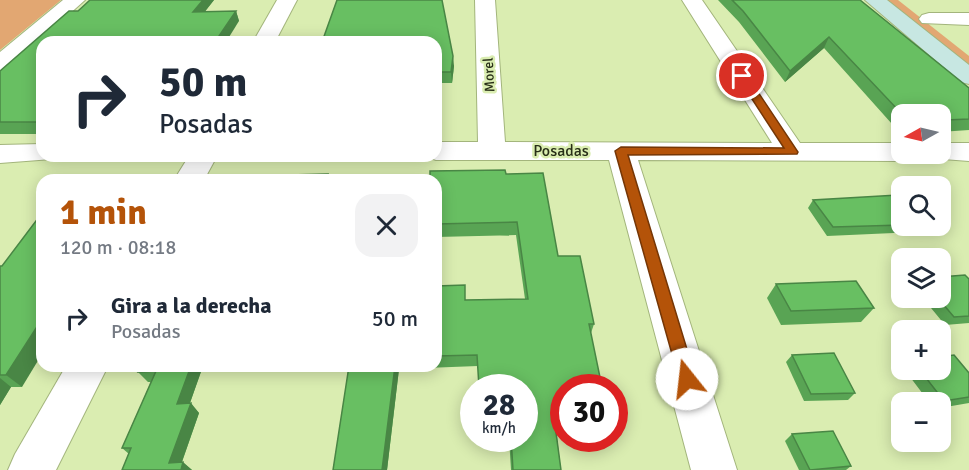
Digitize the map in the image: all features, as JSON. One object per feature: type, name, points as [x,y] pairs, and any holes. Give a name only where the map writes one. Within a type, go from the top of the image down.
[{"type":"main road","points":[[875,0],[969,77]]},
{"type":"main road","points":[[904,0],[969,51]]},
{"type":"street","points":[[0,64],[75,0]]},
{"type":"street","points":[[267,36],[287,0]]},
{"type":"street","name":"Morel","points":[[485,0],[492,151]]},
{"type":"street","points":[[692,0],[792,152]]},
{"type":"street","points":[[929,20],[969,19]]},
{"type":"street","name":"Posadas","points":[[442,151],[891,152]]},
{"type":"street","points":[[621,151],[714,470]]},
{"type":"street","points":[[951,152],[969,152]]},
{"type":"street","points":[[0,154],[36,153]]},
{"type":"street","points":[[31,470],[85,372]]},
{"type":"shaded area","points":[[0,0],[61,0],[0,50]]},
{"type":"shaded area","points":[[887,0],[898,0],[969,56],[969,66]]},
{"type":"building","points":[[90,0],[203,0],[193,12],[236,11],[219,36],[40,36],[69,11],[78,11]]},
{"type":"building","points":[[337,0],[442,0],[453,56],[451,72],[442,72],[442,36],[324,36]]},
{"type":"building","points":[[732,0],[860,0],[969,88],[969,119],[951,120],[951,104],[892,104],[829,37],[790,71]]},
{"type":"building","points":[[36,40],[36,122],[0,122],[0,71]]},
{"type":"building","points":[[505,170],[506,174],[543,173],[558,256],[580,256],[594,324],[589,324],[599,374],[550,374],[550,452],[559,452],[561,470],[513,470],[512,452],[538,452],[538,374],[478,374],[477,355],[442,356],[442,286],[465,285],[465,300],[528,299],[517,222],[442,224],[442,174],[430,174],[430,171]]},
{"type":"building","points":[[891,195],[891,225],[833,227],[813,200]]},
{"type":"building","points":[[36,221],[36,328],[6,375],[0,375],[0,266]]},
{"type":"building","points":[[965,275],[969,279],[969,316],[954,317],[946,308],[951,308],[951,276]]},
{"type":"building","points":[[856,281],[874,308],[791,311],[776,284]]},
{"type":"building","points":[[834,353],[855,393],[811,394],[792,355]]},
{"type":"building","points":[[951,355],[954,355],[969,373],[969,397],[951,400],[951,392],[937,392],[928,380],[951,380]]},
{"type":"building","points":[[156,372],[189,372],[177,404],[191,403],[169,463],[183,462],[181,470],[122,470],[131,448],[122,448]]},
{"type":"building","points":[[348,372],[394,372],[382,470],[333,470]]},
{"type":"building","points":[[833,431],[851,466],[810,470],[792,434]]},
{"type":"route","points":[[687,379],[621,151],[792,152],[742,76]]}]
